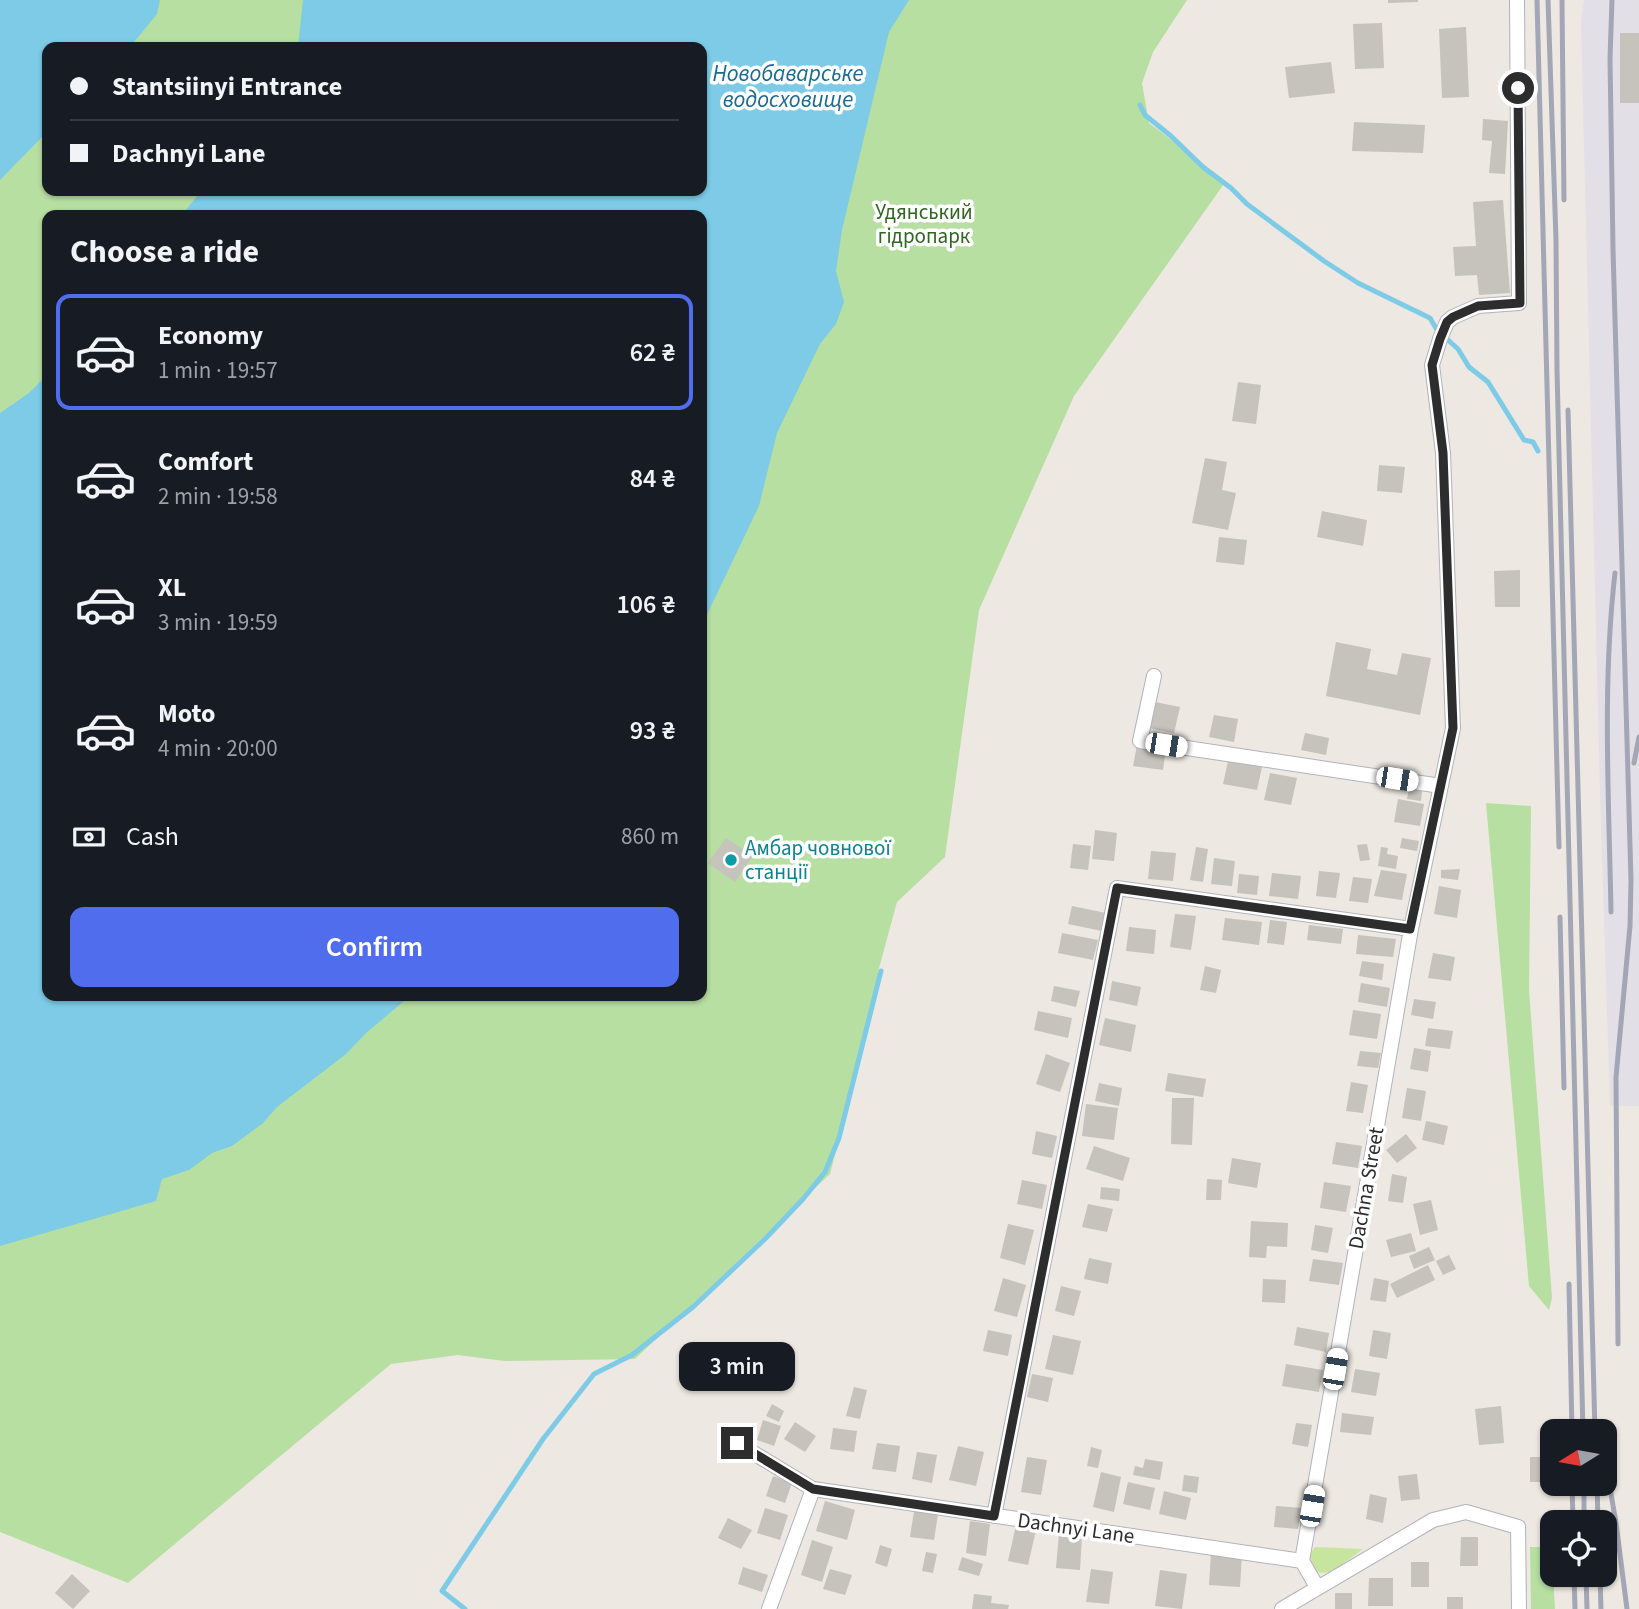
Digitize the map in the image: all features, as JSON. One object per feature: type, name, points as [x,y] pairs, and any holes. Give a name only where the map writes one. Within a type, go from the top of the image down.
[{"type":"street","name":"Dachna Street","points":[[1302,1561],[1410,929],[1453,728],[1443,453],[1432,365],[1447,322],[1453,317],[1478,306],[1520,303],[1517,0]]},
{"type":"street","points":[[1154,676],[1140,741],[1441,786]]},
{"type":"street","points":[[994,1516],[1117,888],[1410,929]]},
{"type":"street","name":"Dachnyi Lane","points":[[737,1443],[813,1489],[1302,1561]]},
{"type":"street","points":[[769,1609],[813,1489]]},
{"type":"street","points":[[1282,1609],[1433,1520],[1466,1512],[1518,1527],[1519,1609]]},
{"type":"street","points":[[1302,1561],[1317,1587]]},
{"type":"shaded area","points":[[1584,0],[1639,0],[1639,1106],[1610,1106],[1581,23]]},
{"type":"green space","name":"Удянський гідропарк","points":[[0,0],[1187,0],[1153,52],[1142,83],[1149,123],[1226,181],[1074,396],[979,610],[945,857],[897,902],[878,972],[882,973],[830,1174],[635,1359],[505,1361],[458,1355],[391,1364],[128,1583],[0,1532]]},
{"type":"green space","points":[[1486,803],[1531,806],[1529,990],[1552,1298],[1549,1310],[1529,1286]]},
{"type":"green space","points":[[1315,1547],[1363,1549],[1332,1572],[1320,1573],[1311,1567],[1310,1554]]},
{"type":"green space","points":[[1530,1547],[1540,1547],[1540,1587],[1554,1587],[1555,1609],[1531,1609]]},
{"type":"water","points":[[0,0],[160,0],[157,14],[134,42],[42,42],[42,137],[0,180]]},
{"type":"water","name":"Новобаварське водосховище","points":[[303,0],[909,0],[889,32],[842,230],[836,271],[844,302],[836,324],[820,344],[777,433],[759,506],[707,615],[707,210],[186,210],[197,196],[707,196],[707,42],[299,42]]},
{"type":"water","points":[[42,380],[42,1001],[404,1001],[346,1054],[232,1146],[212,1153],[189,1170],[162,1179],[156,1201],[0,1246],[0,413],[29,393]]},
{"type":"building","points":[[1388,0],[1418,0],[1418,2],[1388,3]]},
{"type":"building","points":[[1382,23],[1384,68],[1355,69],[1353,24]]},
{"type":"building","points":[[1466,27],[1469,97],[1442,98],[1439,29]]},
{"type":"building","points":[[1620,33],[1639,33],[1639,103],[1620,103]]},
{"type":"building","points":[[1331,62],[1335,93],[1289,98],[1285,67]]},
{"type":"building","points":[[1483,119],[1508,121],[1505,174],[1489,173],[1492,141],[1482,140]]},
{"type":"building","points":[[1354,122],[1425,125],[1423,153],[1352,151]]},
{"type":"building","points":[[1503,200],[1510,293],[1479,295],[1477,275],[1455,276],[1453,247],[1476,246],[1473,202]]},
{"type":"building","points":[[1238,382],[1261,385],[1256,424],[1232,421]]},
{"type":"building","points":[[1205,458],[1227,462],[1222,490],[1236,493],[1228,530],[1192,523]]},
{"type":"building","points":[[1379,465],[1405,467],[1402,493],[1377,491]]},
{"type":"building","points":[[1322,511],[1367,520],[1363,546],[1317,537]]},
{"type":"building","points":[[1219,537],[1247,540],[1244,565],[1216,562]]},
{"type":"building","points":[[1520,570],[1520,607],[1495,607],[1494,571]]},
{"type":"building","points":[[1336,642],[1371,649],[1367,669],[1397,675],[1402,653],[1431,658],[1420,715],[1326,696]]},
{"type":"building","points":[[1155,702],[1180,707],[1174,733],[1149,728]]},
{"type":"building","points":[[1214,715],[1238,719],[1234,742],[1209,737]]},
{"type":"building","points":[[1305,733],[1329,738],[1326,755],[1301,750]]},
{"type":"building","points":[[1137,745],[1166,749],[1163,770],[1133,766]]},
{"type":"building","points":[[1228,761],[1262,767],[1257,790],[1223,784]]},
{"type":"building","points":[[1270,773],[1297,778],[1291,805],[1264,800]]},
{"type":"building","points":[[1409,789],[1422,791],[1421,801],[1407,799]]},
{"type":"building","points":[[1398,799],[1424,804],[1420,826],[1394,822]]},
{"type":"building","points":[[1095,830],[1117,833],[1114,861],[1092,859]]},
{"type":"building","name":"Амбар човнової станції","points":[[726,838],[753,856],[735,882],[708,863]]},
{"type":"building","points":[[1402,838],[1419,841],[1417,851],[1400,848]]},
{"type":"building","points":[[1073,844],[1091,846],[1088,870],[1070,868]]},
{"type":"building","points":[[1367,844],[1370,860],[1360,861],[1357,845]]},
{"type":"building","points":[[1196,847],[1208,849],[1203,882],[1190,880]]},
{"type":"building","points":[[1381,847],[1388,848],[1387,854],[1398,856],[1396,869],[1378,866]]},
{"type":"building","points":[[1151,851],[1176,853],[1173,881],[1148,879]]},
{"type":"building","points":[[1214,858],[1235,861],[1232,886],[1211,884]]},
{"type":"building","points":[[1460,869],[1458,880],[1441,878],[1441,870]]},
{"type":"building","points":[[1381,870],[1407,874],[1402,900],[1374,896]]},
{"type":"building","points":[[1319,871],[1340,873],[1336,898],[1316,896]]},
{"type":"building","points":[[1272,873],[1301,876],[1298,899],[1269,896]]},
{"type":"building","points":[[1239,874],[1259,876],[1257,895],[1237,893]]},
{"type":"building","points":[[1353,877],[1372,879],[1368,903],[1349,901]]},
{"type":"building","points":[[1439,886],[1461,890],[1457,918],[1434,914]]},
{"type":"building","points":[[1072,906],[1106,913],[1102,931],[1068,924]]},
{"type":"building","points":[[1175,914],[1196,916],[1191,950],[1170,947]]},
{"type":"building","points":[[1225,918],[1262,922],[1259,945],[1222,940]]},
{"type":"building","points":[[1270,920],[1287,922],[1284,945],[1267,943]]},
{"type":"building","points":[[1309,925],[1343,929],[1341,944],[1307,940]]},
{"type":"building","points":[[1129,927],[1156,930],[1154,954],[1126,951]]},
{"type":"building","points":[[1062,933],[1098,940],[1093,960],[1058,953]]},
{"type":"building","points":[[1358,935],[1396,939],[1393,957],[1356,954]]},
{"type":"building","points":[[1433,953],[1455,957],[1451,981],[1428,978]]},
{"type":"building","points":[[1362,961],[1384,964],[1382,980],[1359,976]]},
{"type":"building","points":[[1205,966],[1221,970],[1216,993],[1200,990]]},
{"type":"building","points":[[1112,981],[1141,987],[1137,1006],[1109,1000]]},
{"type":"building","points":[[1361,983],[1390,988],[1387,1007],[1358,1002]]},
{"type":"building","points":[[1054,986],[1080,991],[1076,1007],[1051,1001]]},
{"type":"building","points":[[1414,999],[1436,1002],[1433,1019],[1411,1015]]},
{"type":"building","points":[[1353,1010],[1381,1014],[1377,1039],[1349,1035]]},
{"type":"building","points":[[1038,1011],[1072,1018],[1068,1038],[1034,1030]]},
{"type":"building","points":[[1105,1018],[1136,1025],[1131,1052],[1099,1045]]},
{"type":"building","points":[[1428,1028],[1453,1031],[1450,1049],[1425,1046]]},
{"type":"building","points":[[1414,1048],[1431,1051],[1428,1072],[1410,1069]]},
{"type":"building","points":[[1360,1051],[1381,1053],[1378,1068],[1357,1066]]},
{"type":"building","points":[[1046,1054],[1070,1063],[1060,1092],[1036,1084]]},
{"type":"building","points":[[1168,1073],[1206,1079],[1203,1097],[1165,1091]]},
{"type":"building","points":[[1351,1082],[1368,1085],[1363,1113],[1346,1111]]},
{"type":"building","points":[[1099,1083],[1122,1088],[1119,1106],[1095,1101]]},
{"type":"building","points":[[1407,1088],[1426,1091],[1421,1121],[1402,1118]]},
{"type":"building","points":[[1172,1098],[1194,1098],[1192,1145],[1171,1144]]},
{"type":"building","points":[[1086,1104],[1118,1108],[1114,1140],[1082,1136]]},
{"type":"building","points":[[1426,1121],[1448,1126],[1444,1145],[1422,1140]]},
{"type":"building","points":[[1036,1131],[1057,1136],[1052,1158],[1032,1154]]},
{"type":"building","points":[[1406,1134],[1417,1148],[1397,1163],[1386,1150]]},
{"type":"building","points":[[1336,1142],[1362,1146],[1358,1168],[1332,1164]]},
{"type":"building","points":[[1094,1146],[1130,1158],[1123,1181],[1086,1169]]},
{"type":"building","points":[[1232,1158],[1261,1163],[1257,1188],[1228,1183]]},
{"type":"building","points":[[1392,1174],[1407,1177],[1403,1203],[1388,1201]]},
{"type":"building","points":[[1207,1179],[1222,1180],[1221,1200],[1206,1200]]},
{"type":"building","points":[[1022,1180],[1047,1185],[1042,1209],[1017,1204]]},
{"type":"building","points":[[1324,1182],[1351,1186],[1346,1212],[1320,1208]]},
{"type":"building","points":[[1101,1187],[1120,1189],[1119,1201],[1100,1199]]},
{"type":"building","points":[[1431,1200],[1438,1230],[1420,1235],[1413,1204]]},
{"type":"building","points":[[1088,1204],[1113,1209],[1107,1232],[1082,1227]]},
{"type":"building","points":[[1251,1221],[1288,1223],[1287,1247],[1267,1246],[1266,1258],[1249,1257]]},
{"type":"building","points":[[1008,1224],[1034,1230],[1025,1265],[1000,1258]]},
{"type":"building","points":[[1315,1225],[1333,1228],[1328,1253],[1311,1250]]},
{"type":"building","points":[[1411,1233],[1416,1251],[1391,1257],[1386,1240]]},
{"type":"building","points":[[1429,1247],[1435,1260],[1414,1269],[1409,1256]]},
{"type":"building","points":[[1449,1255],[1456,1269],[1443,1275],[1436,1261]]},
{"type":"building","points":[[1089,1258],[1112,1263],[1108,1284],[1084,1279]]},
{"type":"building","points":[[1313,1259],[1343,1263],[1339,1285],[1309,1281]]},
{"type":"building","points":[[1428,1265],[1435,1280],[1397,1298],[1390,1284]]},
{"type":"building","points":[[1003,1278],[1026,1285],[1017,1317],[994,1311]]},
{"type":"building","points":[[1374,1278],[1389,1281],[1386,1302],[1370,1300]]},
{"type":"building","points":[[1263,1279],[1286,1280],[1285,1303],[1262,1302]]},
{"type":"building","points":[[1061,1286],[1081,1291],[1074,1316],[1055,1311]]},
{"type":"building","points":[[1297,1327],[1329,1333],[1326,1352],[1294,1345]]},
{"type":"building","points":[[988,1330],[1012,1335],[1008,1356],[983,1351]]},
{"type":"building","points":[[1373,1330],[1391,1333],[1387,1359],[1369,1356]]},
{"type":"building","points":[[1053,1335],[1081,1341],[1073,1375],[1045,1369]]},
{"type":"building","points":[[1286,1364],[1323,1370],[1319,1392],[1282,1386]]},
{"type":"building","points":[[1355,1369],[1380,1373],[1376,1396],[1351,1392]]},
{"type":"building","points":[[1032,1374],[1053,1378],[1048,1402],[1027,1397]]},
{"type":"building","points":[[854,1387],[867,1390],[860,1419],[846,1416]]},
{"type":"building","points":[[772,1404],[784,1411],[779,1422],[766,1416]]},
{"type":"building","points":[[1501,1406],[1504,1443],[1479,1445],[1475,1409]]},
{"type":"building","points":[[1342,1413],[1374,1417],[1371,1435],[1340,1432]]},
{"type":"building","points":[[763,1420],[781,1426],[774,1446],[757,1440]]},
{"type":"building","points":[[795,1422],[816,1436],[805,1452],[784,1439]]},
{"type":"building","points":[[1296,1423],[1312,1425],[1308,1447],[1292,1444]]},
{"type":"building","points":[[833,1428],[857,1431],[854,1452],[830,1449]]},
{"type":"building","points":[[877,1443],[900,1446],[896,1472],[872,1469]]},
{"type":"building","points":[[958,1446],[984,1452],[976,1486],[949,1480]]},
{"type":"building","points":[[1091,1447],[1102,1450],[1098,1468],[1087,1466]]},
{"type":"building","points":[[917,1452],[937,1455],[932,1483],[912,1479]]},
{"type":"building","points":[[1027,1457],[1047,1460],[1041,1495],[1021,1492]]},
{"type":"building","points":[[1530,1457],[1540,1457],[1540,1482],[1530,1482]]},
{"type":"building","points":[[1145,1459],[1163,1462],[1160,1480],[1133,1475],[1135,1466],[1143,1468]]},
{"type":"building","points":[[1101,1472],[1121,1477],[1114,1512],[1093,1507]]},
{"type":"building","points":[[1417,1474],[1420,1499],[1401,1501],[1398,1476]]},
{"type":"building","points":[[1184,1475],[1199,1477],[1197,1493],[1182,1491]]},
{"type":"building","points":[[773,1476],[792,1483],[785,1503],[766,1496]]},
{"type":"building","points":[[1128,1482],[1155,1488],[1150,1510],[1123,1504]]},
{"type":"building","points":[[1164,1491],[1191,1498],[1186,1520],[1159,1514]]},
{"type":"building","points":[[1370,1494],[1387,1498],[1383,1523],[1366,1519]]},
{"type":"building","points":[[825,1501],[855,1510],[847,1540],[816,1531]]},
{"type":"building","points":[[1276,1506],[1302,1508],[1298,1529],[1274,1527]]},
{"type":"building","points":[[765,1508],[788,1515],[780,1540],[757,1533]]},
{"type":"building","points":[[914,1511],[938,1514],[934,1540],[910,1537]]},
{"type":"building","points":[[728,1518],[752,1530],[741,1549],[718,1538]]},
{"type":"building","points":[[970,1521],[990,1524],[986,1556],[966,1553]]},
{"type":"building","points":[[1016,1525],[1036,1530],[1028,1565],[1008,1561]]},
{"type":"building","points":[[1059,1533],[1082,1535],[1080,1570],[1056,1568]]},
{"type":"building","points":[[1461,1537],[1478,1537],[1478,1566],[1460,1566]]},
{"type":"building","points":[[812,1540],[833,1547],[822,1582],[801,1575]]},
{"type":"building","points":[[880,1545],[892,1549],[887,1567],[875,1563]]},
{"type":"building","points":[[926,1552],[937,1554],[933,1573],[922,1571]]},
{"type":"building","points":[[1211,1552],[1242,1554],[1240,1587],[1209,1585]]},
{"type":"building","points":[[962,1557],[983,1564],[979,1576],[958,1570]]},
{"type":"building","points":[[1411,1562],[1429,1562],[1429,1587],[1411,1587]]},
{"type":"building","points":[[743,1567],[768,1575],[762,1592],[738,1584]]},
{"type":"building","points":[[830,1569],[852,1575],[845,1595],[823,1589]]},
{"type":"building","points":[[1091,1569],[1113,1572],[1109,1604],[1086,1602]]},
{"type":"building","points":[[1160,1570],[1187,1574],[1182,1609],[1155,1606]]},
{"type":"building","points":[[72,1574],[90,1591],[73,1609],[55,1593]]},
{"type":"building","points":[[1369,1578],[1393,1578],[1393,1606],[1368,1606]]},
{"type":"building","points":[[1335,1593],[1352,1593],[1352,1609],[1335,1609]]},
{"type":"building","points":[[974,1594],[992,1596],[991,1603],[1009,1605],[1008,1609],[972,1609]]},
{"type":"building","points":[[1447,1597],[1463,1597],[1463,1609],[1447,1609]]},
{"type":"waterway","points":[[1140,105],[1145,115],[1204,168],[1247,204],[1324,261],[1358,283],[1430,318],[1437,330],[1458,349],[1469,367],[1488,382],[1524,440],[1533,442],[1538,451]]},
{"type":"waterway","points":[[465,1609],[442,1591],[543,1439],[594,1374],[632,1355],[693,1307],[766,1238],[825,1172],[839,1138],[881,971]]},
{"type":"railway","points":[[1537,0],[1559,847]]},
{"type":"railway","points":[[1548,0],[1556,240],[1583,1419]]},
{"type":"railway","points":[[1562,0],[1564,200]]},
{"type":"railway","points":[[1612,0],[1610,59],[1613,249],[1631,881],[1630,926],[1616,1077],[1618,1344]]},
{"type":"railway","points":[[1568,410],[1595,1419]]},
{"type":"railway","points":[[1611,912],[1607,700],[1615,573]]},
{"type":"railway","points":[[1634,763],[1639,737]]},
{"type":"railway","points":[[1560,917],[1564,1088]]},
{"type":"railway","points":[[1569,1284],[1572,1419]]},
{"type":"railway","points":[[1572,1496],[1573,1510]]},
{"type":"railway","points":[[1584,1496],[1584,1510]]},
{"type":"railway","points":[[1597,1496],[1598,1510]]},
{"type":"railway","points":[[1611,1496],[1627,1609]]},
{"type":"railway","points":[[1574,1587],[1575,1609]]},
{"type":"railway","points":[[1586,1587],[1587,1609]]},
{"type":"railway","points":[[1600,1587],[1601,1609]]},
{"type":"place","name":"Амбар човнової станції","points":[[731,860]]},
{"type":"route","points":[[737,1443],[813,1489],[994,1516],[1117,888],[1410,929],[1453,728],[1443,453],[1432,365],[1447,322],[1453,317],[1478,306],[1520,303],[1518,88]]}]
